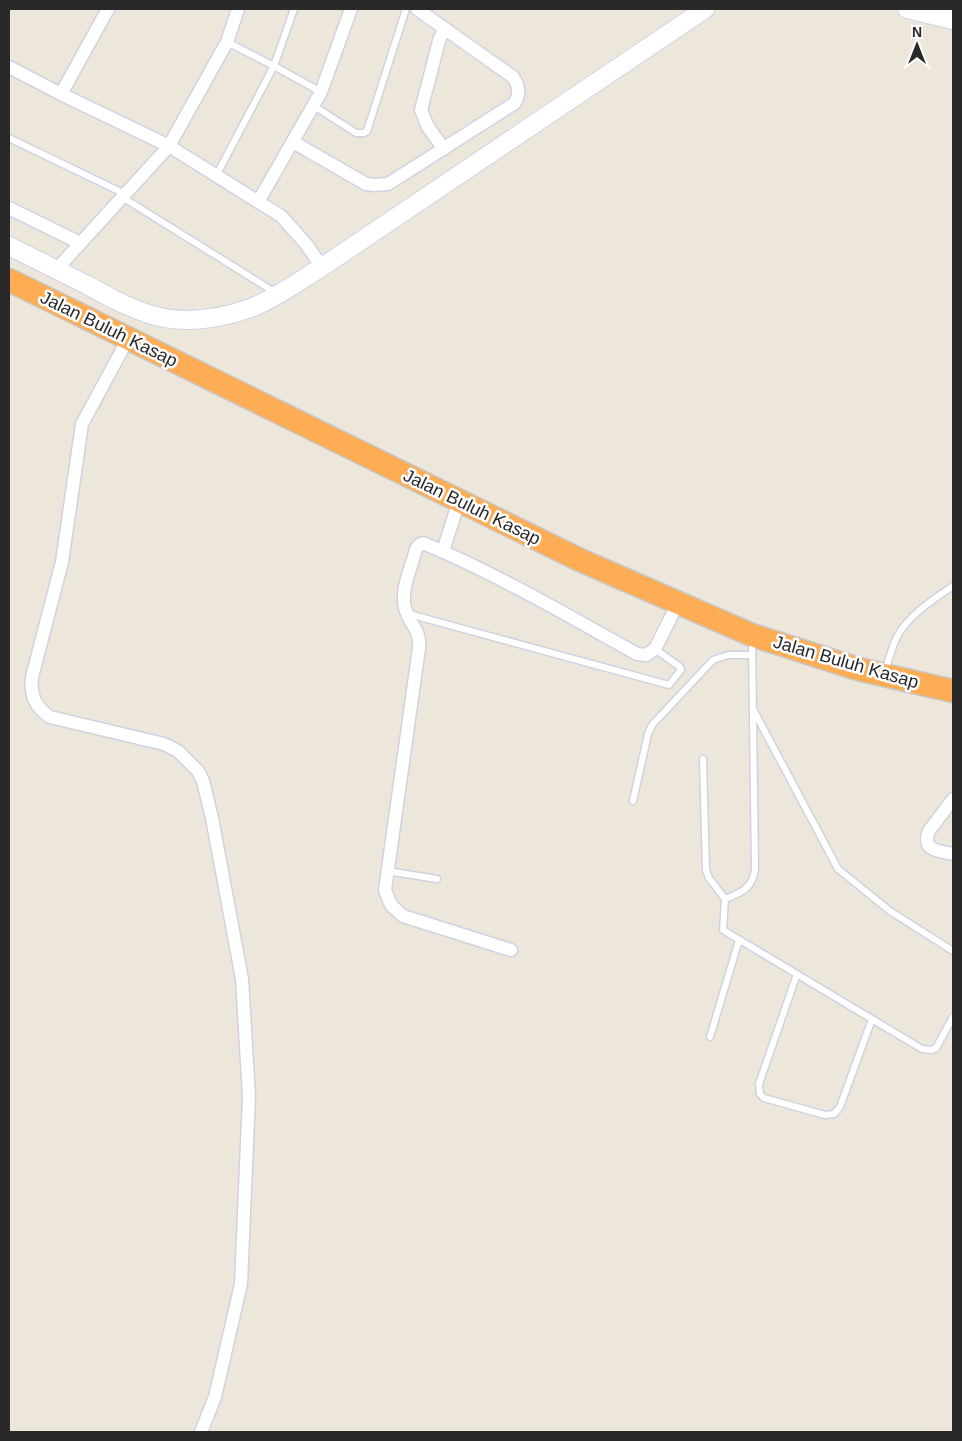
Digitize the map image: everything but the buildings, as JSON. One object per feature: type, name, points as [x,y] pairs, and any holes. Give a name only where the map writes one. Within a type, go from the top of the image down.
[{"type":"highway","name":"Jalan Buluh Kasap","points":[[9,280],[580,560],[678,603],[752,645],[953,691]]},
{"type":"street","points":[[61,94],[108,9]]},
{"type":"street","points":[[56,270],[169,146],[227,42],[238,9]]},
{"type":"street","points":[[258,202],[321,92],[351,9]]},
{"type":"street","points":[[293,142],[355,178],[374,185],[393,182],[515,103],[519,88],[513,77],[417,9]]},
{"type":"street","points":[[9,246],[127,306],[150,315],[174,319],[199,319],[221,316],[260,304],[322,266],[705,9]]},
{"type":"street","points":[[907,9],[953,20]]},
{"type":"street","points":[[444,29],[439,41],[421,110],[428,127],[444,149]]},
{"type":"street","points":[[9,67],[169,146],[284,218],[322,266]]},
{"type":"street","points":[[9,208],[80,243]]},
{"type":"street","points":[[128,339],[82,424],[62,562],[31,687],[36,704],[50,717],[164,744],[178,750],[200,774],[212,818],[242,979],[249,1096],[241,1282],[215,1397],[201,1432]]},
{"type":"street","points":[[443,551],[459,501]]},
{"type":"street","points":[[511,950],[403,916],[396,911],[387,898],[385,890],[419,648],[418,632],[407,614],[404,595],[419,544],[423,543],[443,551],[543,601],[637,654],[646,656],[655,649],[678,603]]},
{"type":"street","points":[[953,798],[926,837],[927,843],[931,848],[953,854]]},
{"type":"lane","points":[[216,176],[274,66],[294,9]]},
{"type":"lane","points":[[314,106],[360,134],[367,131],[406,9]]},
{"type":"lane","points":[[227,42],[321,92]]},
{"type":"lane","points":[[9,138],[124,196],[278,294]]},
{"type":"lane","points":[[884,675],[899,633],[916,614],[953,586]]},
{"type":"lane","points":[[407,614],[669,685],[681,670],[680,667],[655,649]]},
{"type":"lane","points":[[633,801],[648,734],[652,725],[713,660],[752,645],[754,876],[748,888],[743,892],[725,899]]},
{"type":"lane","points":[[753,709],[838,869],[890,911],[953,951]]},
{"type":"lane","points":[[702,759],[706,870],[709,878],[725,899],[723,930],[927,1050],[932,1050],[939,1044],[953,1017]]},
{"type":"lane","points":[[387,871],[437,878]]},
{"type":"lane","points":[[710,1037],[738,940]]},
{"type":"lane","points":[[797,974],[759,1084],[760,1094],[764,1098],[825,1115],[838,1111],[872,1019]]}]
